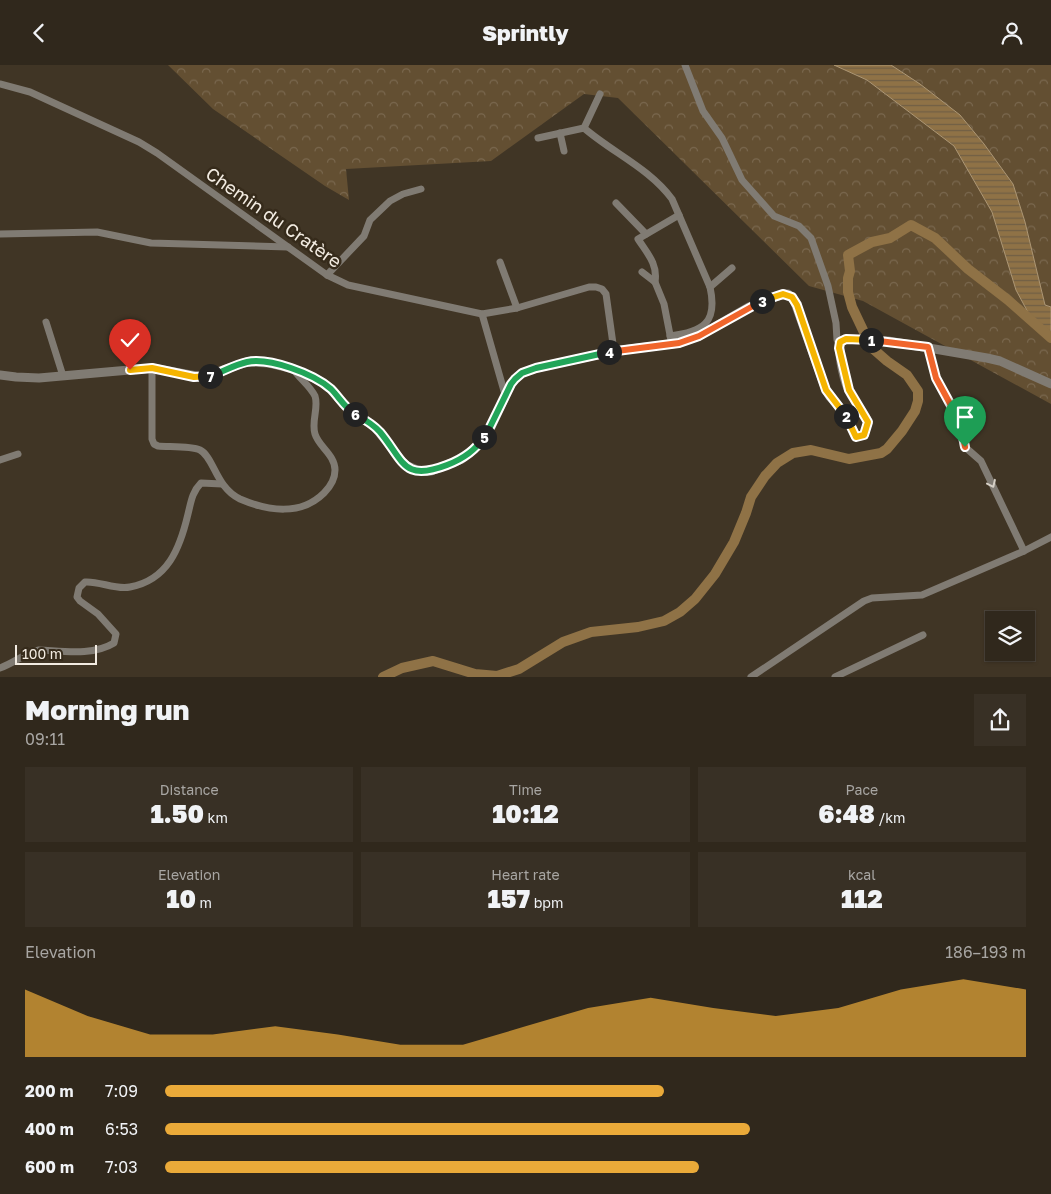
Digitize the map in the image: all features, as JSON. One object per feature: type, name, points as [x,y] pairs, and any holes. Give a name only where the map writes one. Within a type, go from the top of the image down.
[{"type":"street","points":[[0,375],[24,377],[63,376],[152,368],[202,377],[254,361],[269,363],[294,369],[320,381],[352,413],[370,422],[405,465],[424,471],[431,471],[462,459],[479,444],[490,427],[506,392],[522,373],[536,368],[614,351],[699,336],[766,300],[777,295],[788,294],[797,305],[826,390],[845,415],[856,437],[860,437],[864,435],[868,422],[849,390],[839,348],[840,342],[837,339],[836,323],[828,286],[811,238],[799,226],[774,216],[742,180],[722,138],[703,111],[685,65]]},
{"type":"street","name":"Chemin du Cratère","points":[[0,84],[30,92],[151,149],[327,275],[348,285],[482,314],[517,308],[583,288],[596,287],[602,289],[606,294],[614,351]]},
{"type":"street","points":[[584,128],[600,93]]},
{"type":"street","points":[[538,138],[584,128],[650,175],[672,199],[710,287],[713,310],[710,318],[699,329],[670,340]]},
{"type":"street","points":[[560,133],[564,151]]},
{"type":"street","points":[[327,275],[364,236],[370,220],[390,201],[403,194],[421,189]]},
{"type":"street","points":[[616,203],[646,234]]},
{"type":"street","points":[[670,340],[664,304],[656,282],[656,270],[638,239],[679,215]]},
{"type":"street","points":[[0,234],[96,232],[151,243],[288,247]]},
{"type":"street","points":[[500,262],[517,308]]},
{"type":"street","points":[[710,287],[732,268]]},
{"type":"street","points":[[642,272],[656,282]]},
{"type":"street","points":[[482,314],[504,391],[506,392]]},
{"type":"street","points":[[46,322],[63,376]]},
{"type":"street","points":[[840,342],[846,339],[888,341],[1000,361],[1051,384]]},
{"type":"street","points":[[928,347],[936,378],[960,422],[965,447],[980,461],[1024,551]]},
{"type":"street","points":[[152,368],[152,439],[154,444],[158,446],[198,449],[204,453],[222,484],[230,493],[240,499],[278,509],[291,510],[316,502],[330,488],[335,468],[333,461],[316,436],[313,423],[316,405],[315,397],[294,369]]},
{"type":"street","points":[[0,459],[18,454]]},
{"type":"street","points":[[0,668],[33,651],[88,651],[105,649],[114,643],[116,634],[98,614],[80,601],[77,597],[78,588],[85,582],[93,581],[128,588],[153,578],[176,553],[194,490],[201,483],[222,484]]},
{"type":"street","points":[[751,677],[864,601],[872,598],[922,595],[1024,551],[1051,537]]},
{"type":"street","points":[[835,677],[923,635]]},
{"type":"green space","points":[[168,65],[834,65],[867,80],[954,146],[992,212],[1016,290],[1031,318],[1051,340],[1051,404],[863,301],[809,286],[618,98],[584,94],[491,161],[346,169],[349,200],[325,186],[213,109]]},
{"type":"green space","points":[[891,65],[1051,65],[1051,307],[1045,305],[1025,222],[1013,184],[960,115],[920,84]]},
{"type":"shaded area","points":[[834,65],[891,65],[920,84],[960,115],[984,144],[1013,184],[1025,222],[1045,305],[1051,307],[1051,340],[1031,318],[1016,290],[992,212],[954,146],[867,80]]},
{"type":"waterway","points":[[383,677],[402,668],[433,661],[475,674],[497,676],[519,669],[563,642],[591,632],[638,627],[664,621],[680,612],[695,599],[715,574],[734,542],[751,497],[765,476],[777,463],[793,453],[811,450],[849,459],[881,453],[887,449],[915,411],[918,391],[907,375],[871,347],[852,307],[848,292],[850,271],[848,255],[872,242],[890,238],[911,225],[935,238],[968,269],[1008,300],[1051,338]]},
{"type":"route","points":[[130,370],[152,368],[202,377],[254,361],[294,369],[320,381],[352,413],[374,426],[405,465],[417,471],[431,471],[462,459],[479,444],[490,427],[506,392],[522,373],[536,368],[614,351],[679,343],[699,336],[749,307],[777,295],[788,294],[797,305],[826,390],[843,411],[856,437],[864,435],[868,428],[868,422],[849,390],[841,363],[840,342],[846,339],[888,341],[928,347],[936,378],[960,422],[965,447]]}]
